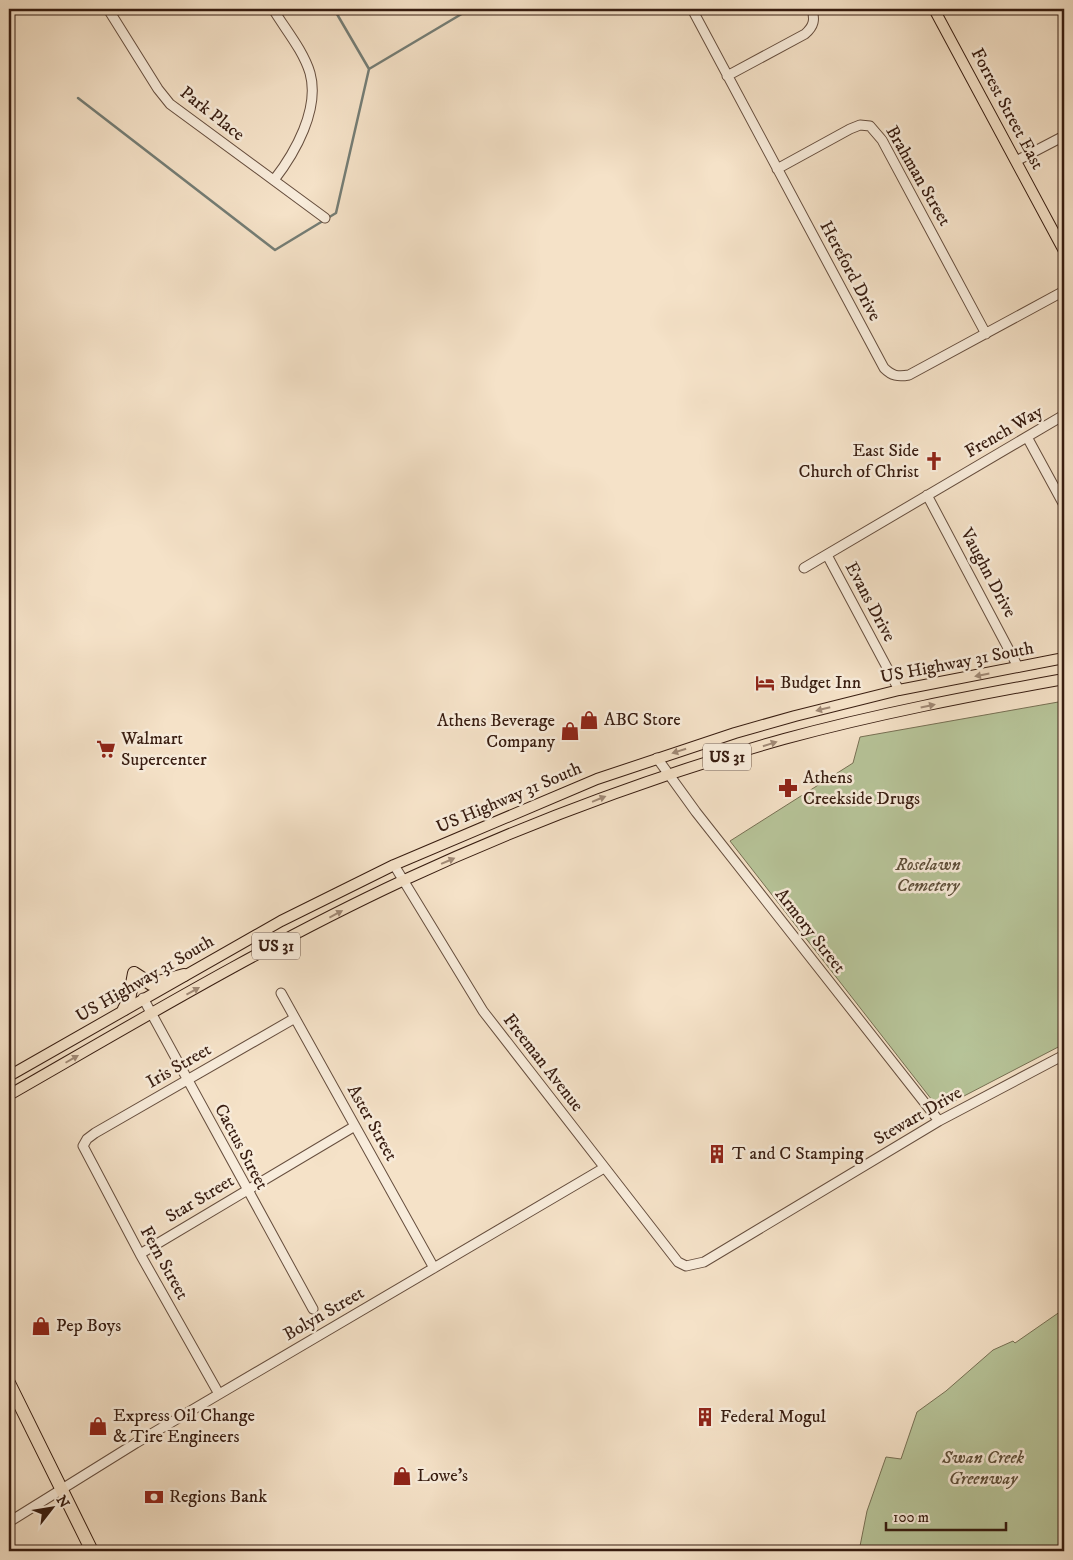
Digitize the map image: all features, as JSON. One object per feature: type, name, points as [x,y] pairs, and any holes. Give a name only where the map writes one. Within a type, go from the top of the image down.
[{"type":"highway","points":[[124,1009],[129,1000],[134,973],[151,984],[184,975]]},
{"type":"highway","points":[[9,1383],[92,1551]]},
{"type":"main road","name":"Forrest Street East","points":[[934,9],[1064,251]]},
{"type":"main road","name":"US Highway 31 South","points":[[9,1076],[281,921],[394,865],[597,779],[657,758],[795,716],[899,690],[1064,658]]},
{"type":"main road","name":"US Highway 31 South","points":[[9,1094],[150,1014],[404,880],[594,801],[670,774],[782,740],[852,722],[1064,679]]},
{"type":"street","name":"Park Place","points":[[108,9],[158,90],[170,104],[325,218]]},
{"type":"street","points":[[273,9],[304,60],[310,74],[311,98],[299,143],[274,180]]},
{"type":"street","name":"Hereford Drive","points":[[692,9],[884,368],[890,374],[899,377],[909,375],[1064,291]]},
{"type":"street","points":[[727,76],[805,34],[812,28],[814,18],[812,9]]},
{"type":"street","name":"Brahman Street","points":[[777,168],[850,129],[860,125],[870,126],[882,140],[986,334]]},
{"type":"street","points":[[1016,161],[1064,136]]},
{"type":"street","name":"French Way","points":[[804,568],[1064,415]]},
{"type":"street","points":[[1027,437],[1064,504]]},
{"type":"street","name":"Vaughn Drive","points":[[927,495],[1018,667]]},
{"type":"street","name":"Evans Drive","points":[[827,555],[899,690]]},
{"type":"street","name":"Armory Street","points":[[657,758],[696,812],[939,1122]]},
{"type":"street","name":"Freeman Avenue","points":[[394,865],[483,1011],[678,1262],[686,1266]]},
{"type":"street","name":"Aster Street","points":[[281,993],[434,1268]]},
{"type":"street","name":"Cactus Street","points":[[143,998],[246,1190],[313,1309]]},
{"type":"street","name":"Iris Street","points":[[83,1146],[87,1138],[295,1018]]},
{"type":"street","name":"Stewart Drive","points":[[686,1266],[704,1262],[939,1122],[1064,1055]]},
{"type":"street","name":"Star Street","points":[[140,1254],[355,1126]]},
{"type":"street","name":"Fern Street","points":[[83,1146],[140,1254],[219,1394]]},
{"type":"street","name":"Bolyn Street","points":[[9,1522],[219,1394],[604,1168]]},
{"type":"green space","name":"Roselawn Cemetery","points":[[1064,701],[1064,1044],[939,1109],[730,841],[853,763],[860,737]]},
{"type":"green space","name":"Swan Creek Greenway","points":[[1064,1309],[1064,1551],[859,1551],[867,1511],[886,1457],[901,1459],[917,1412],[946,1391],[993,1350],[1013,1341],[1015,1343]]},
{"type":"waterway","points":[[78,98],[275,250],[336,213],[369,69],[334,9]]},
{"type":"waterway","points":[[369,69],[470,9]]},
{"type":"place","name":"East Side Church of Christ","points":[[934,461]]},
{"type":"place","name":"Budget Inn","points":[[765,683]]},
{"type":"place","name":"ABC Store","points":[[589,720]]},
{"type":"place","name":"Athens Beverage Company","points":[[570,731]]},
{"type":"place","name":"Walmart Supercenter","points":[[106,749]]},
{"type":"place","name":"Athens Creekside Drugs","points":[[788,788]]},
{"type":"place","name":"T and C Stamping","points":[[717,1154]]},
{"type":"place","name":"Pep Boys","points":[[41,1326]]},
{"type":"place","name":"Federal Mogul","points":[[705,1417]]},
{"type":"place","name":"Express Oil Change & Tire Engineers","points":[[98,1426]]},
{"type":"place","name":"Lowe's","points":[[402,1476]]},
{"type":"place","name":"Regions Bank","points":[[154,1497]]}]
